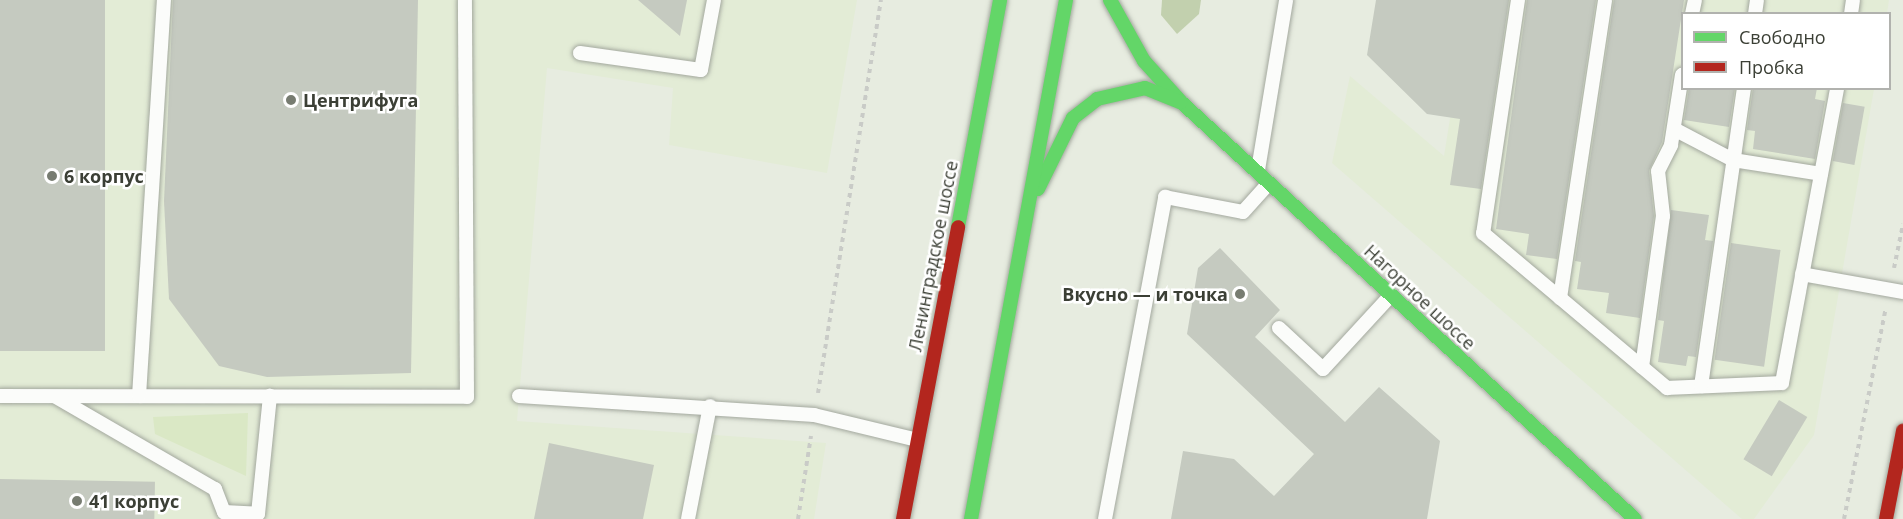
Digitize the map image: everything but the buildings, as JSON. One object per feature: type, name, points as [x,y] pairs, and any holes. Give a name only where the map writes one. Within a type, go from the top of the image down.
[{"type":"main road","name":"Ленинградское шоссе","points":[[903,519],[1000,0]]},
{"type":"main road","points":[[972,519],[1020,241],[1066,0]]},
{"type":"main road","name":"Нагорное шоссе","points":[[1110,0],[1144,61],[1181,102],[1635,519]]},
{"type":"main road","points":[[1020,241],[1047,164],[1073,118],[1122,89],[1145,88],[1181,102]]},
{"type":"main road","points":[[1886,519],[1903,431]]},
{"type":"lane","points":[[139,396],[164,0]]},
{"type":"lane","points":[[0,396],[467,397],[465,0]]},
{"type":"lane","points":[[580,53],[701,70],[714,0]]},
{"type":"lane","points":[[1258,172],[1286,0]]},
{"type":"lane","points":[[1518,0],[1483,233],[1666,388],[1782,383],[1837,90]]},
{"type":"lane","points":[[1560,298],[1605,0]]},
{"type":"lane","points":[[1642,367],[1663,216],[1658,171],[1674,129],[1681,87]]},
{"type":"lane","points":[[1701,386],[1744,90]]},
{"type":"lane","points":[[1674,129],[1733,160],[1821,174]]},
{"type":"lane","points":[[1105,519],[1165,198],[1243,212],[1269,183]]},
{"type":"lane","points":[[1803,274],[1896,291]]},
{"type":"lane","points":[[1280,328],[1323,369],[1391,295]]},
{"type":"lane","points":[[54,396],[215,489],[224,512],[258,514],[270,396]]},
{"type":"lane","points":[[519,396],[710,406],[814,415],[917,440]]},
{"type":"lane","points":[[688,519],[710,406]]},
{"type":"path","points":[[798,519],[881,0]]},
{"type":"path","points":[[1844,519],[1896,291],[1903,224]]},
{"type":"shaded area","points":[[0,0],[857,0],[827,173],[669,145],[673,88],[547,68],[517,421],[826,443],[814,519],[0,519]]},
{"type":"shaded area","points":[[1162,0],[1201,0],[1199,14],[1177,34],[1161,15]]},
{"type":"shaded area","points":[[1469,0],[1889,0],[1887,12],[1681,12],[1681,90],[1874,90],[1814,435],[1754,519],[1742,519],[1332,163],[1350,76],[1444,156]]},
{"type":"shaded area","points":[[248,413],[246,476],[155,434],[153,417]]},
{"type":"traffic: fast","points":[[958,227],[1000,0]]},
{"type":"traffic: fast","points":[[971,519],[1066,0]]},
{"type":"traffic: fast","points":[[1110,0],[1144,61],[1181,102],[1635,519]]},
{"type":"traffic: fast","points":[[1038,189],[1073,118],[1097,99],[1145,88],[1180,102]]},
{"type":"traffic: jam","points":[[903,519],[958,227]]},
{"type":"traffic: jam","points":[[1886,519],[1903,431]]},
{"type":"place","name":"Центрифуга","points":[[291,100]]},
{"type":"place","name":"6 корпус","points":[[52,176]]},
{"type":"place","name":"Вкусно — и точка","points":[[1240,294]]},
{"type":"place","name":"41 корпус","points":[[77,501]]}]
